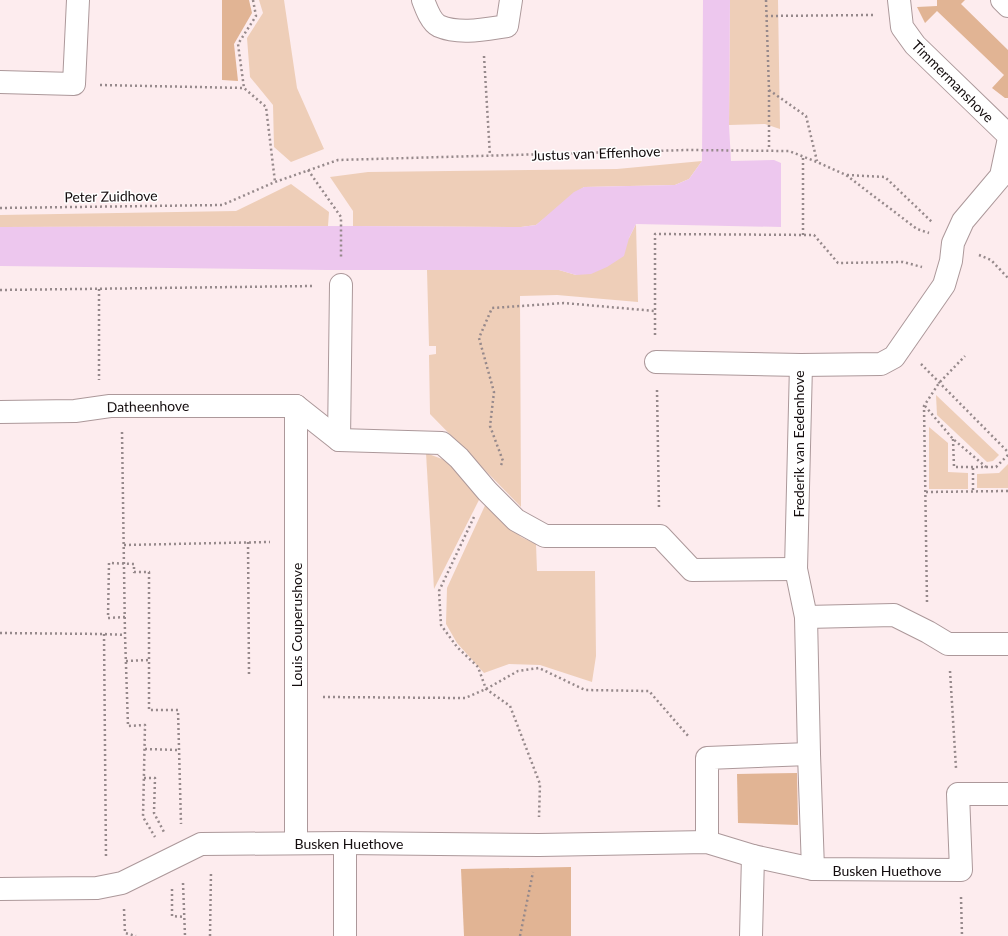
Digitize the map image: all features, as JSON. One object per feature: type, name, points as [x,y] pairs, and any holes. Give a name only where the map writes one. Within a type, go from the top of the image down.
[{"type":"street","points":[[0,82],[74,84],[78,0]]},
{"type":"street","points":[[423,0],[427,11],[438,25],[459,31],[482,30],[507,26],[511,0]]},
{"type":"street","points":[[1002,0],[1008,6]]},
{"type":"street","name":"Timmermanshove","points":[[900,7],[902,27],[915,45],[1008,135]]},
{"type":"street","points":[[801,365],[881,364],[894,357],[944,285],[948,274],[953,243],[963,221],[1001,176],[1008,143]]},
{"type":"street","points":[[339,440],[341,285]]},
{"type":"street","name":"Frederik van Eedenhove","points":[[656,362],[801,365],[796,569],[806,617]]},
{"type":"street","name":"Datheenhove","points":[[0,412],[75,411],[99,407],[122,406],[296,406]]},
{"type":"street","points":[[296,406],[339,440],[442,443],[459,458],[487,491],[516,520],[545,536],[660,536],[692,570],[796,569]]},
{"type":"street","name":"Louis Couperushove","points":[[296,406],[296,843]]},
{"type":"street","points":[[806,617],[894,615],[948,644],[1008,644]]},
{"type":"street","name":"Busken Huethove","points":[[806,617],[808,754],[813,869]]},
{"type":"street","points":[[708,842],[707,758],[808,754]]},
{"type":"street","points":[[961,870],[958,794],[1008,794]]},
{"type":"street","name":"Busken Huethove","points":[[0,889],[97,888],[114,885],[201,844],[345,843],[539,845],[708,842],[753,856],[813,869],[961,870]]},
{"type":"street","points":[[345,843],[345,936]]},
{"type":"street","points":[[751,936],[753,856]]},
{"type":"path","points":[[253,0],[256,16],[238,44],[244,88],[266,108],[274,182]]},
{"type":"path","points":[[766,0],[769,150]]},
{"type":"path","points":[[766,16],[900,7]]},
{"type":"path","points":[[482,30],[490,156]]},
{"type":"path","points":[[74,84],[244,88]]},
{"type":"path","points":[[769,90],[806,116],[817,162]]},
{"type":"path","name":"Justus van Effenhove","points":[[222,205],[274,182],[338,160],[687,150],[789,151],[846,175],[917,228],[990,260],[1008,278]]},
{"type":"path","points":[[803,156],[803,235]]},
{"type":"path","points":[[308,170],[341,217],[341,262]]},
{"type":"path","points":[[846,175],[885,177],[953,243]]},
{"type":"path","name":"Peter Zuidhove","points":[[0,208],[222,205]]},
{"type":"path","points":[[655,234],[814,235],[838,263],[903,262],[948,274]]},
{"type":"path","points":[[0,290],[341,285]]},
{"type":"path","points":[[99,289],[99,407]]},
{"type":"path","points":[[520,936],[539,845],[540,784],[510,706],[486,689],[478,667],[457,647],[441,625],[439,590],[503,461],[490,426],[494,392],[479,338],[492,308],[564,303],[655,311]]},
{"type":"path","points":[[903,345],[1008,452]]},
{"type":"path","points":[[928,632],[924,406],[939,383],[965,356]]},
{"type":"path","points":[[122,406],[125,635],[128,726],[146,725],[143,817]]},
{"type":"path","points":[[924,406],[953,439],[986,467]]},
{"type":"path","points":[[953,439],[954,467],[996,467],[1008,455]]},
{"type":"path","points":[[973,468],[973,491]]},
{"type":"path","points":[[926,492],[1008,491]]},
{"type":"path","points":[[124,545],[296,541]]},
{"type":"path","points":[[248,542],[249,676]]},
{"type":"path","points":[[125,617],[108,618],[110,563],[134,564],[134,572],[149,572],[149,710],[178,710],[179,750],[176,856],[172,916],[185,917]]},
{"type":"path","points":[[0,633],[125,635]]},
{"type":"path","points":[[104,634],[114,885],[125,933],[136,936]]},
{"type":"path","points":[[948,644],[958,794]]},
{"type":"path","points":[[126,661],[149,660]]},
{"type":"path","points":[[296,697],[465,698],[486,689],[518,671],[539,668],[585,690],[649,690],[707,758]]},
{"type":"path","points":[[145,749],[179,750]]},
{"type":"path","points":[[144,778],[155,778],[154,813],[176,856]]},
{"type":"path","points":[[210,936],[212,844]]},
{"type":"path","points":[[961,870],[962,936]]},
{"type":"path","points":[[183,880],[186,936]]},
{"type":"shaded area","points":[[222,0],[249,0],[252,13],[234,44],[238,81],[222,80]]},
{"type":"shaded area","points":[[259,0],[284,0],[297,88],[324,149],[291,162],[274,147],[273,105],[250,77],[247,38],[263,13]]},
{"type":"shaded area","points":[[703,0],[730,0],[729,125],[731,161],[774,160],[781,163],[781,227],[636,224],[629,238],[624,256],[607,267],[591,274],[576,275],[559,270],[328,270],[0,266],[0,227],[521,227],[536,225],[574,192],[584,187],[675,185],[689,179],[702,161]]},
{"type":"shaded area","points":[[730,0],[778,0],[780,129],[765,124],[729,125]]},
{"type":"shaded area","points":[[937,0],[965,0],[961,4],[1008,50],[1008,98],[1005,98],[992,88],[1004,75],[937,11],[925,23],[917,7],[937,6]]},
{"type":"shaded area","points":[[702,161],[689,179],[675,185],[584,187],[536,225],[521,227],[353,226],[353,211],[330,177],[368,172],[617,169]]},
{"type":"shaded area","points":[[291,184],[329,212],[328,226],[0,227],[0,215],[236,211]]},
{"type":"shaded area","points":[[636,224],[638,302],[557,295],[520,296],[521,507],[430,414],[429,355],[436,354],[436,346],[429,346],[427,270],[559,270],[576,275],[629,238]]},
{"type":"shaded area","points":[[936,395],[999,455],[993,461],[987,462],[937,415]]},
{"type":"shaded area","points":[[929,427],[948,443],[948,472],[968,473],[968,489],[929,489]]},
{"type":"shaded area","points":[[426,453],[450,462],[482,494],[434,589]]},
{"type":"shaded area","points":[[1008,464],[1008,488],[977,488],[977,474],[999,473]]},
{"type":"shaded area","points":[[488,499],[521,537],[536,544],[537,571],[595,571],[596,656],[592,682],[540,665],[509,664],[484,673],[457,643],[446,624],[447,588]]},
{"type":"shaded area","points":[[797,773],[798,825],[738,823],[737,774]]},
{"type":"shaded area","points":[[571,867],[571,936],[464,936],[461,869]]}]
